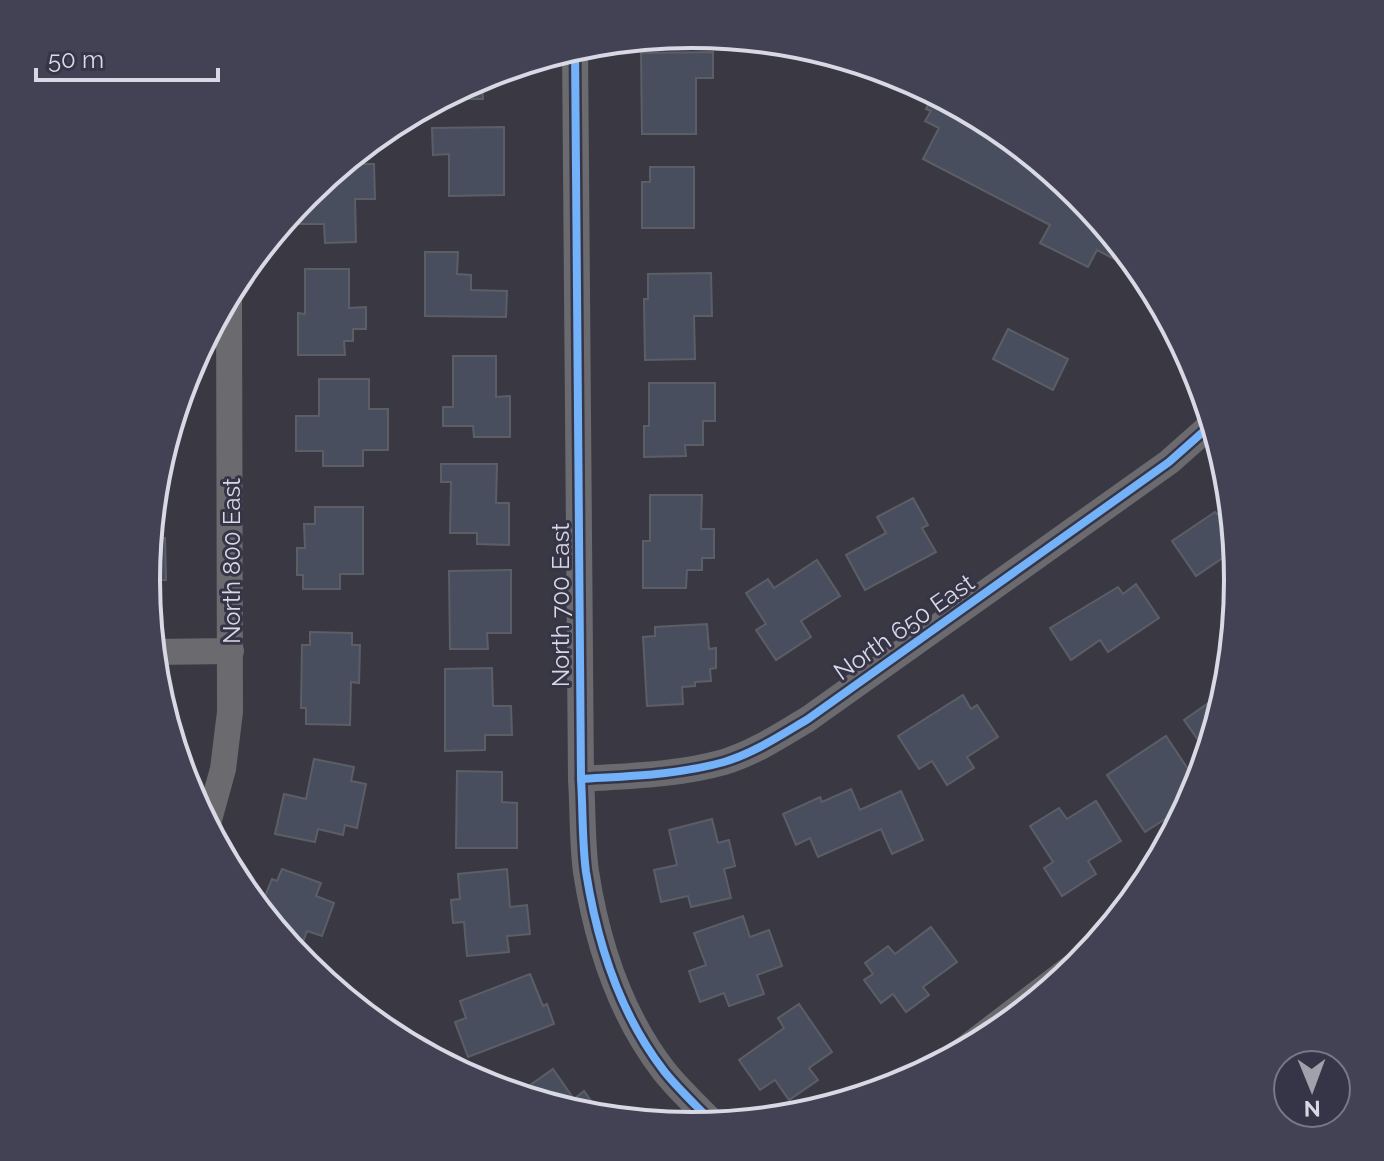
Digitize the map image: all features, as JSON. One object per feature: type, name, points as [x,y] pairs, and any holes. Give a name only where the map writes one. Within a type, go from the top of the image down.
[{"type":"street","name":"North 700 East","points":[[575,61],[581,779],[586,869],[596,926],[615,986],[638,1032],[664,1072],[703,1113]]},
{"type":"street","name":"North 800 East","points":[[212,810],[223,769],[230,712],[229,317]]},
{"type":"street","name":"North 650 East","points":[[581,779],[689,770],[761,747],[808,719],[1157,471],[1203,432]]},
{"type":"street","points":[[164,652],[231,651]]},
{"type":"building","points":[[713,52],[713,78],[696,78],[696,134],[642,134],[641,53]]},
{"type":"building","points":[[483,91],[483,99],[465,99]]},
{"type":"building","points":[[929,103],[958,119],[1016,158],[1069,204],[1117,261],[1097,250],[1088,267],[1040,243],[1050,225],[923,159],[939,128],[925,121],[931,111],[926,109]]},
{"type":"building","points":[[504,127],[504,195],[449,196],[449,154],[433,155],[432,128]]},
{"type":"building","points":[[361,164],[374,164],[375,199],[355,199],[356,242],[325,243],[324,224],[297,224]]},
{"type":"building","points":[[650,167],[694,167],[694,228],[642,228],[642,182],[650,182]]},
{"type":"building","points":[[425,252],[458,252],[457,274],[471,275],[471,290],[507,291],[506,317],[425,316]]},
{"type":"building","points":[[305,269],[349,269],[349,308],[366,307],[366,329],[353,329],[353,341],[344,341],[345,355],[298,355],[298,313],[305,314]]},
{"type":"building","points":[[711,273],[712,316],[694,316],[695,359],[645,360],[644,299],[648,299],[648,274]]},
{"type":"building","points":[[1008,329],[1068,359],[1053,390],[993,359]]},
{"type":"building","points":[[453,356],[496,356],[496,397],[510,396],[510,437],[474,437],[473,426],[443,426],[443,407],[453,407]]},
{"type":"building","points":[[319,379],[369,379],[369,409],[388,409],[388,450],[363,450],[363,466],[323,466],[323,451],[296,451],[296,416],[319,416]]},
{"type":"building","points":[[649,383],[715,383],[715,421],[703,421],[703,445],[685,445],[686,456],[644,457],[644,426],[649,426]]},
{"type":"building","points":[[441,464],[497,464],[496,503],[509,503],[509,545],[477,544],[477,533],[450,533],[451,482],[441,482]]},
{"type":"building","points":[[650,495],[702,495],[701,529],[714,529],[714,558],[702,558],[702,570],[687,570],[686,588],[643,588],[643,541],[650,541]]},
{"type":"building","points":[[913,498],[928,525],[922,528],[936,552],[865,590],[846,555],[886,533],[877,517]]},
{"type":"building","points":[[315,507],[363,507],[363,574],[340,574],[340,589],[303,589],[303,575],[297,575],[297,548],[305,548],[304,524],[315,524]]},
{"type":"building","points":[[1215,512],[1220,512],[1223,558],[1196,576],[1172,541]]},
{"type":"building","points":[[162,538],[165,538],[166,580],[160,580]]},
{"type":"building","points":[[817,560],[840,596],[801,621],[811,637],[776,660],[756,630],[766,624],[746,593],[768,579],[774,588]]},
{"type":"building","points":[[511,570],[511,633],[487,633],[488,649],[450,649],[449,571]]},
{"type":"building","points":[[1136,584],[1159,618],[1108,652],[1100,640],[1071,660],[1050,628],[1118,587],[1123,594]]},
{"type":"building","points":[[707,624],[709,649],[716,648],[716,668],[710,669],[711,681],[682,687],[683,704],[647,706],[643,637],[655,636],[655,627]]},
{"type":"building","points":[[310,632],[352,633],[352,645],[360,645],[359,683],[351,682],[350,725],[306,724],[306,708],[301,708],[302,645],[310,645]]},
{"type":"building","points":[[492,668],[493,706],[511,706],[512,735],[485,735],[485,750],[445,751],[445,669]]},
{"type":"building","points":[[963,695],[971,709],[977,705],[998,737],[967,757],[974,768],[947,785],[932,761],[919,769],[898,736]]},
{"type":"building","points":[[1210,702],[1199,741],[1184,720]]},
{"type":"building","points":[[1166,736],[1189,771],[1170,816],[1145,832],[1107,775]]},
{"type":"building","points":[[314,759],[354,767],[351,781],[366,784],[357,828],[345,825],[343,835],[318,829],[315,842],[275,834],[284,794],[306,799]]},
{"type":"building","points":[[457,771],[502,772],[502,802],[517,803],[517,848],[456,848]]},
{"type":"building","points":[[851,789],[860,810],[901,791],[923,840],[892,854],[881,829],[818,857],[810,838],[796,845],[783,814],[820,797],[822,802]]},
{"type":"building","points":[[1096,801],[1121,841],[1088,861],[1096,874],[1062,896],[1044,868],[1053,862],[1030,826],[1059,808],[1067,819]]},
{"type":"building","points":[[712,819],[718,843],[729,840],[735,866],[724,869],[731,898],[691,907],[688,896],[661,902],[654,870],[677,865],[669,830]]},
{"type":"building","points":[[282,869],[321,883],[316,896],[334,903],[322,936],[307,931],[302,943],[292,932],[263,895],[272,879],[277,881]]},
{"type":"building","points":[[507,869],[510,907],[527,905],[530,934],[507,936],[509,952],[467,956],[464,922],[453,923],[451,900],[460,899],[458,874]]},
{"type":"building","points":[[743,916],[750,937],[769,930],[782,966],[757,975],[764,994],[729,1006],[724,993],[700,1002],[689,971],[706,965],[694,933]]},
{"type":"building","points":[[931,927],[957,962],[923,987],[929,995],[906,1012],[893,994],[881,1003],[864,980],[873,974],[865,963],[888,946],[895,954]]},
{"type":"building","points":[[530,974],[554,1024],[468,1057],[455,1022],[466,1018],[460,1001]]},
{"type":"building","points":[[799,1004],[832,1052],[809,1068],[818,1080],[789,1100],[775,1080],[760,1090],[739,1060],[784,1028],[778,1018]]},
{"type":"building","points":[[553,1069],[574,1099],[584,1091],[593,1104],[554,1095],[528,1087]]},
{"type":"cycle path","points":[[575,61],[581,779],[586,872],[604,951],[635,1026],[664,1071],[703,1113]]},
{"type":"cycle path","points":[[581,779],[689,770],[735,758],[767,743],[808,719],[1169,462],[1203,432]]}]
